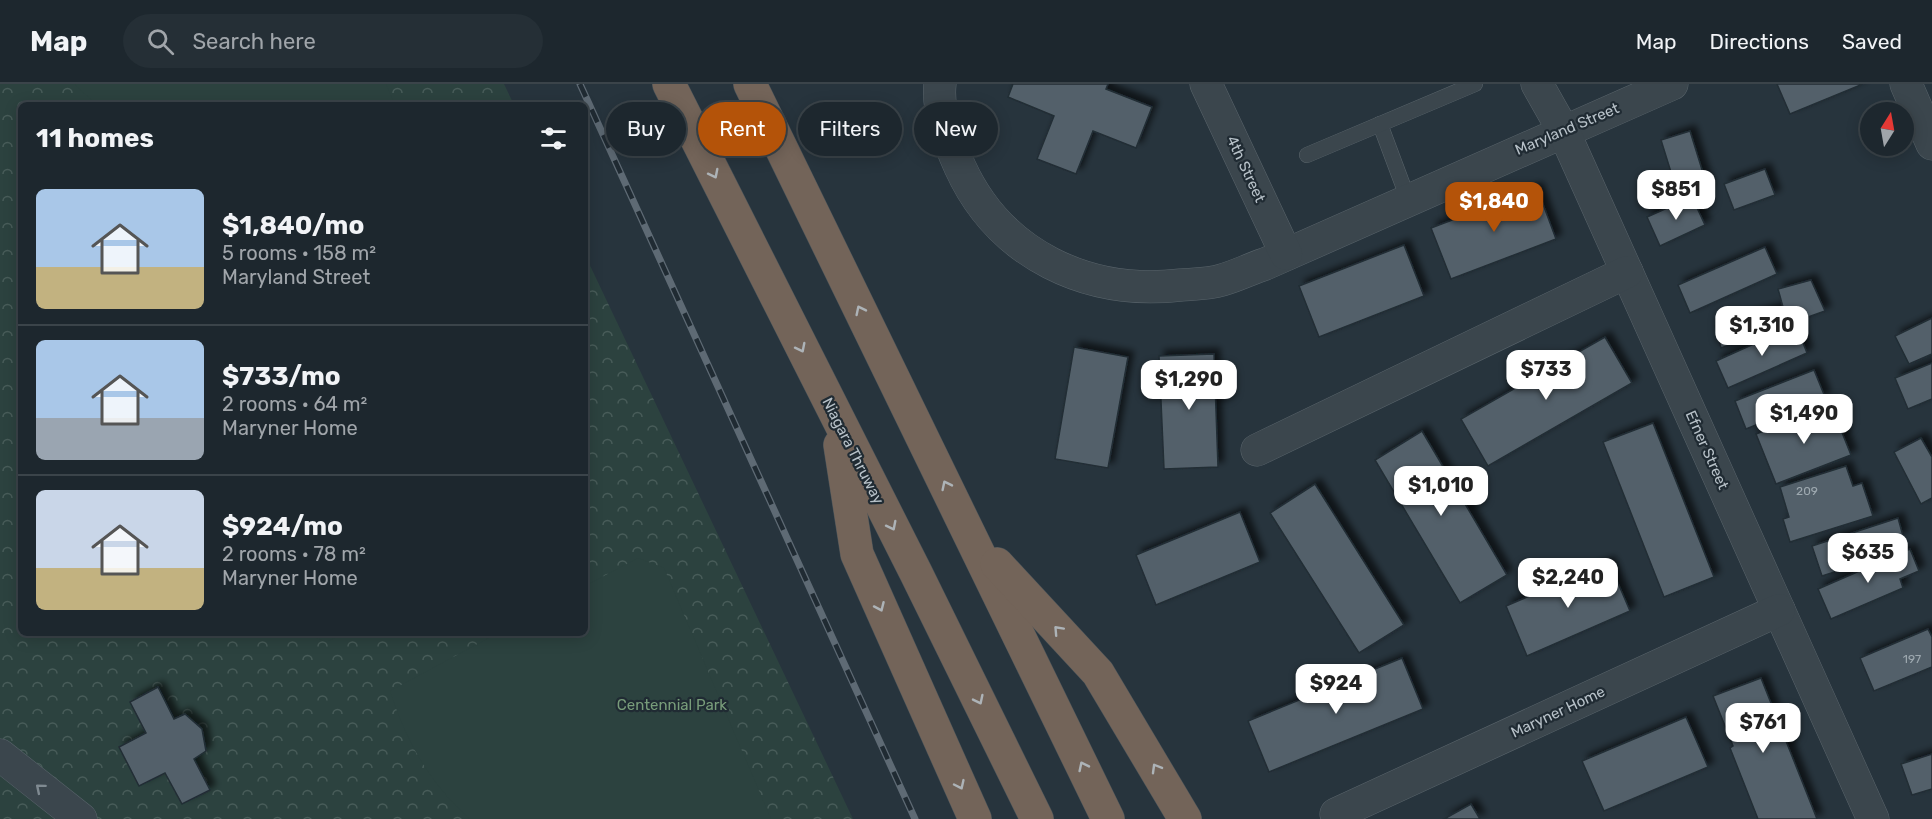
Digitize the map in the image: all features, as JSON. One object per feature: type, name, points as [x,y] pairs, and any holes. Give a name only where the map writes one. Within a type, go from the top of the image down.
[{"type":"highway","name":"Niagara Thruway","points":[[669,84],[916,573],[1036,819]]},
{"type":"highway","points":[[750,84],[1108,819]]},
{"type":"highway","points":[[836,418],[856,554],[975,819]]},
{"type":"highway","points":[[972,537],[1098,673],[1185,819]]},
{"type":"street","name":"Maryland Street","points":[[940,84],[949,143],[968,186],[996,224],[1026,250],[1070,272],[1108,283],[1153,288],[1220,281],[1275,259],[1563,130],[1672,84]]},
{"type":"street","name":"4th Street","points":[[1206,84],[1275,259]]},
{"type":"street","name":"Efner Street","points":[[1537,84],[1563,130],[1873,819]]},
{"type":"street","points":[[1906,84],[1932,144]]},
{"type":"street","points":[[1257,450],[1627,272]]},
{"type":"street","name":"Maryner Home","points":[[1336,814],[1779,609]]},
{"type":"street","points":[[0,755],[81,819]]},
{"type":"lane","points":[[1307,155],[1475,84]]},
{"type":"lane","points":[[1380,124],[1408,199]]},
{"type":"green space","name":"Centennial Park","points":[[0,84],[504,84],[513,102],[18,102],[18,636],[588,636],[588,261],[853,819],[0,819]]},
{"type":"green space","points":[[74,84],[386,84],[394,102],[94,102]]},
{"type":"green space","points":[[638,558],[664,568],[771,819],[470,819],[431,776],[412,744],[390,691],[492,636],[588,636],[588,584]]},
{"type":"green space","points":[[312,636],[338,636],[327,642]]},
{"type":"building","points":[[1013,84],[1108,84],[1106,89],[1152,107],[1136,148],[1093,131],[1076,174],[1037,159],[1054,116],[1008,97]]},
{"type":"building","points":[[1777,84],[1863,84],[1790,114]]},
{"type":"building","points":[[1690,131],[1708,189],[1679,198],[1661,140]]},
{"type":"building","points":[[1765,169],[1775,195],[1734,210],[1724,184]]},
{"type":"building","points":[[1537,188],[1556,239],[1451,279],[1431,228]]},
{"type":"building","points":[[1692,197],[1705,225],[1660,246],[1647,217]]},
{"type":"building","points":[[1404,245],[1424,296],[1319,337],[1299,286]]},
{"type":"building","points":[[1765,247],[1777,274],[1690,313],[1678,285]]},
{"type":"building","points":[[1811,280],[1825,311],[1721,348],[1715,326],[1783,307],[1778,289]]},
{"type":"building","points":[[1932,318],[1932,354],[1909,364],[1895,336]]},
{"type":"building","points":[[1796,325],[1807,353],[1728,388],[1716,361]]},
{"type":"building","points":[[1605,337],[1632,383],[1488,466],[1461,419]]},
{"type":"building","points":[[1074,347],[1128,357],[1108,468],[1055,459]]},
{"type":"building","points":[[1214,354],[1218,467],[1164,469],[1159,356]]},
{"type":"building","points":[[1932,363],[1932,399],[1908,409],[1895,378]]},
{"type":"building","points":[[1814,370],[1825,397],[1746,429],[1735,401]]},
{"type":"building","points":[[1831,405],[1851,455],[1776,484],[1756,434]]},
{"type":"building","points":[[1653,423],[1714,577],[1664,597],[1603,442]]},
{"type":"building","points":[[1422,431],[1507,575],[1460,603],[1375,460]]},
{"type":"building","points":[[1921,438],[1932,457],[1932,498],[1921,504],[1894,452]]},
{"type":"building","points":[[1846,466],[1853,486],[1862,483],[1873,516],[1790,542],[1783,519],[1789,517],[1780,487]]},
{"type":"building","points":[[1315,484],[1404,625],[1359,653],[1270,513]]},
{"type":"building","points":[[1240,512],[1260,562],[1156,605],[1136,555]]},
{"type":"building","points":[[1898,518],[1903,536],[1862,550],[1866,562],[1822,576],[1812,546]]},
{"type":"building","points":[[1910,549],[1919,571],[1900,579],[1903,588],[1831,619],[1818,589]]},
{"type":"building","points":[[1609,562],[1630,611],[1527,656],[1506,606]]},
{"type":"building","points":[[1928,629],[1932,637],[1932,667],[1874,691],[1860,658]]},
{"type":"building","points":[[1402,658],[1423,709],[1269,772],[1248,721]]},
{"type":"building","points":[[1761,678],[1817,819],[1758,819],[1730,748],[1733,746],[1713,696]]},
{"type":"building","points":[[158,687],[174,719],[185,714],[202,729],[206,751],[194,759],[210,790],[182,804],[165,773],[139,786],[119,747],[146,733],[130,702]]},
{"type":"building","points":[[1686,717],[1708,767],[1604,811],[1582,761]]},
{"type":"building","points":[[1932,754],[1932,789],[1912,795],[1901,764]]},
{"type":"building","points":[[1471,804],[1480,819],[1444,819]]},
{"type":"railway","points":[[580,84],[915,819]]}]
